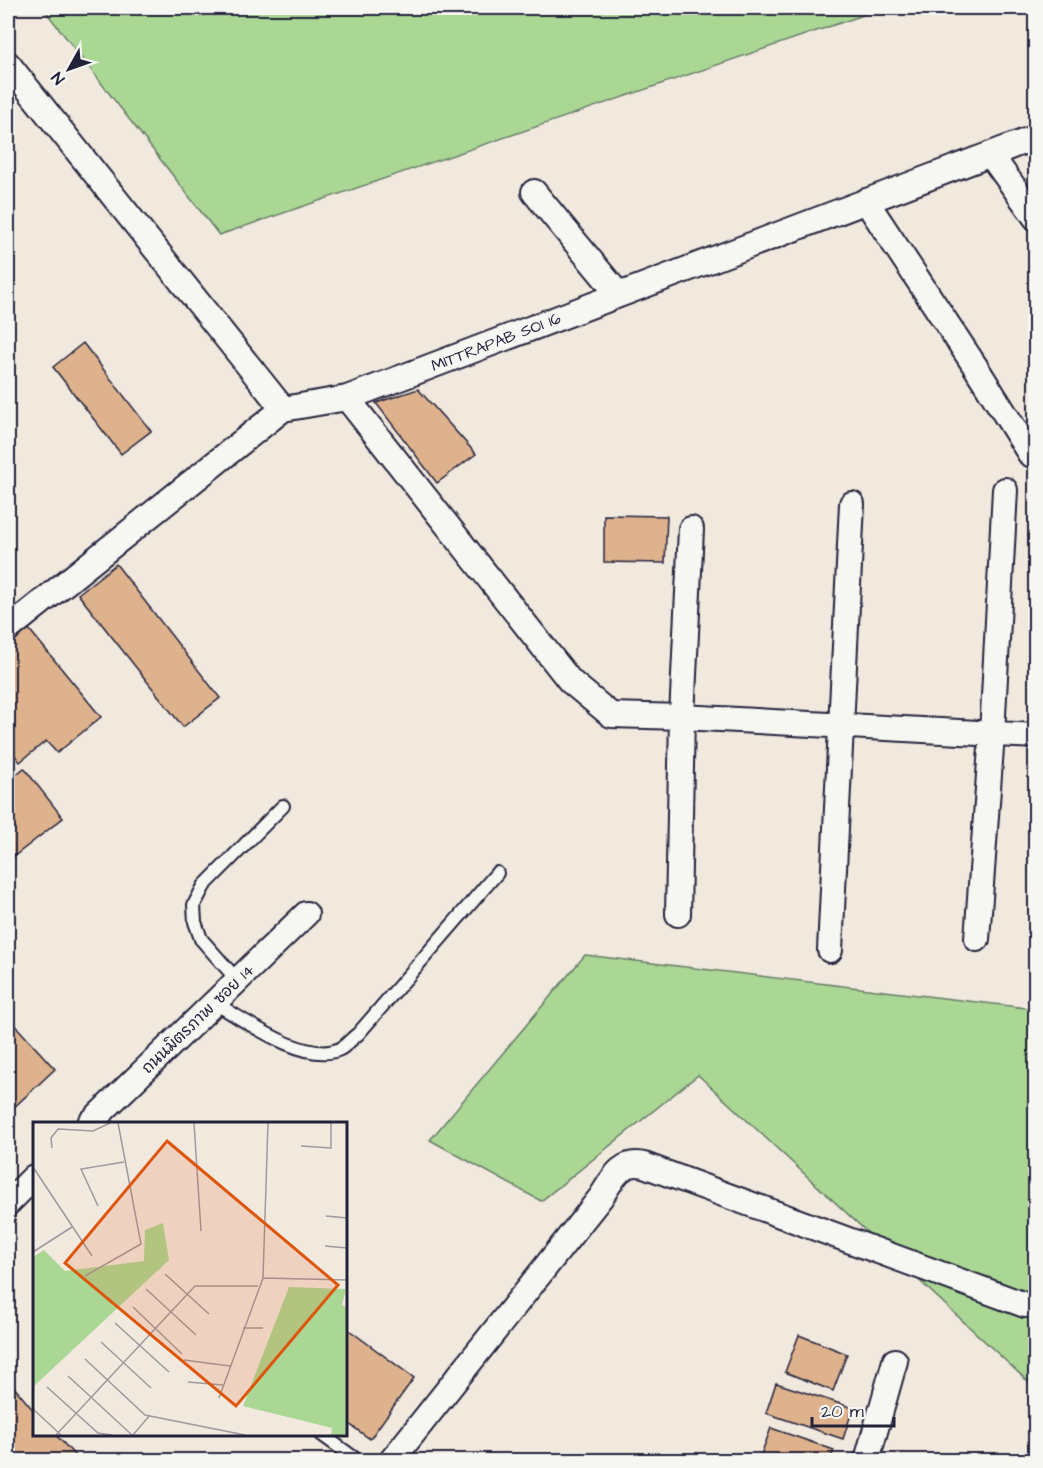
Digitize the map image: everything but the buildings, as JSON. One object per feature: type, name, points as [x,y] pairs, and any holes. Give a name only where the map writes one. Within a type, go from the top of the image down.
[{"type":"street","points":[[8,64],[283,409]]},
{"type":"street","name":"MITTRAPAB SOI 16","points":[[8,629],[283,409],[347,398],[1035,137]]},
{"type":"street","points":[[990,154],[1035,218]]},
{"type":"street","points":[[534,192],[619,295]]},
{"type":"street","points":[[866,201],[1030,454]]},
{"type":"street","points":[[347,398],[570,681],[610,715],[1035,736]]},
{"type":"street","points":[[977,939],[992,734],[1005,490]]},
{"type":"street","points":[[830,950],[852,504]]},
{"type":"street","points":[[678,914],[682,717],[691,529]]},
{"type":"street","name":"ถนนมิตรภาพ ซอย 14","points":[[91,1122],[306,914]]},
{"type":"street","points":[[392,1461],[621,1168],[628,1164],[644,1165],[1025,1305]]},
{"type":"street","points":[[8,1203],[33,1178]]},
{"type":"street","points":[[867,1461],[895,1361]]},
{"type":"lane","points":[[238,981],[201,939],[195,922],[194,905],[204,886],[283,806]]},
{"type":"lane","points":[[215,1003],[272,1036],[306,1050],[321,1053],[340,1049],[358,1034],[497,873]]},
{"type":"lane","points":[[322,1435],[357,1461]]},
{"type":"green space","points":[[43,8],[884,8],[219,235]]},
{"type":"green space","points":[[585,955],[1035,1009],[1035,1388],[698,1075],[541,1201],[430,1140]]}]
